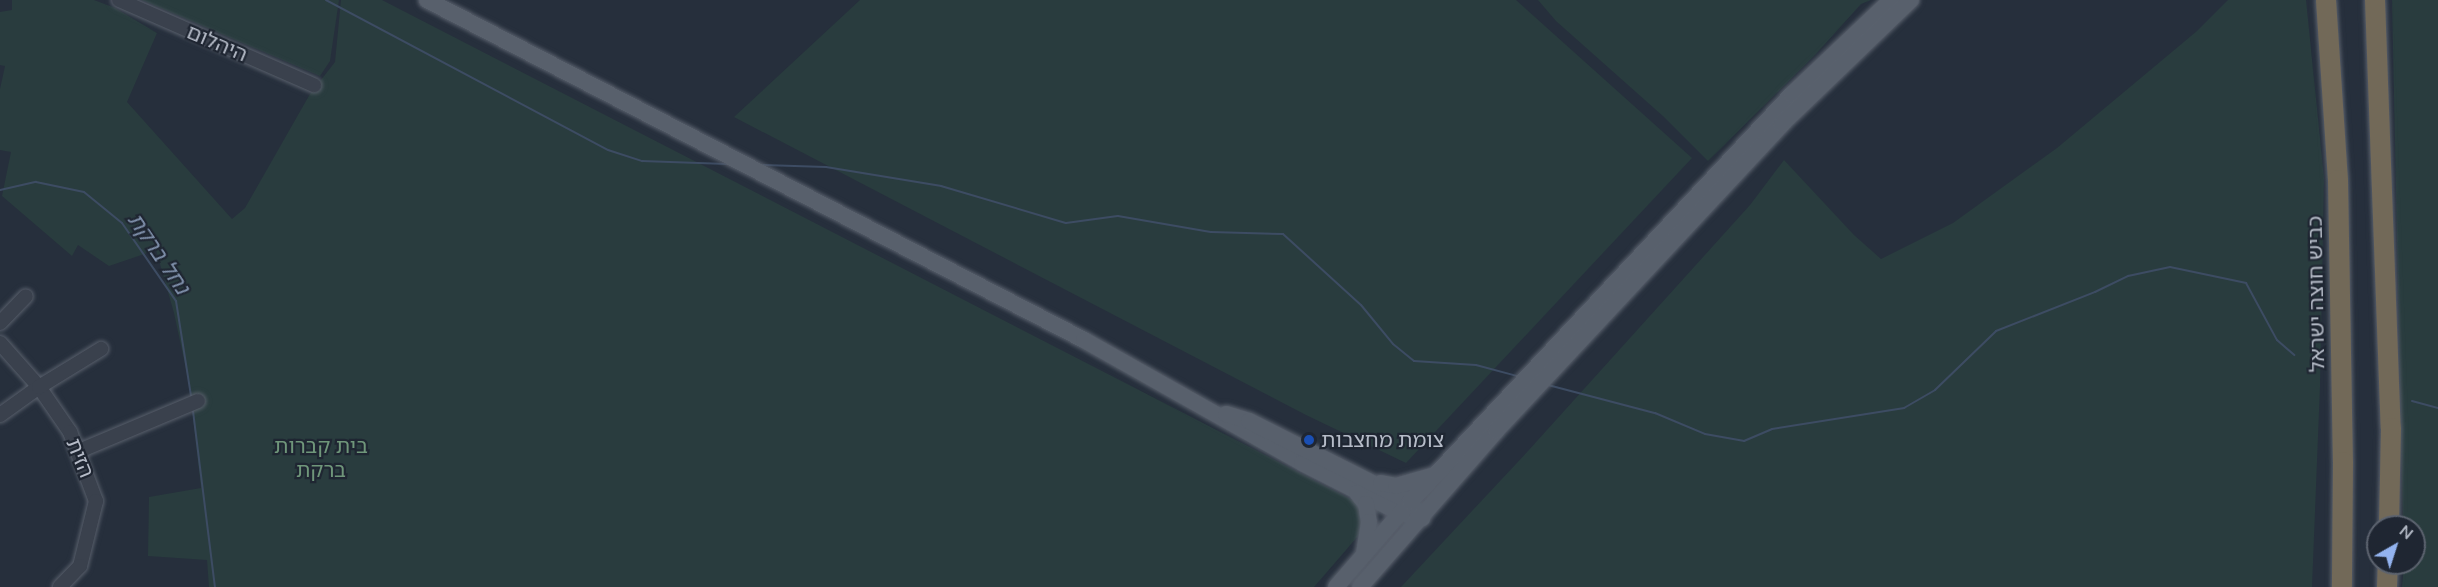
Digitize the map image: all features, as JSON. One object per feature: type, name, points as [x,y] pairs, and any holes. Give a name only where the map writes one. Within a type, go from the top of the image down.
[{"type":"highway","name":"כביש חוצה ישראל","points":[[2326,0],[2338,180],[2343,462],[2342,587]]},
{"type":"highway","points":[[2375,0],[2391,428],[2389,515]]},
{"type":"main road","points":[[427,0],[1074,335],[1209,409],[1244,433],[1358,484],[1422,518]]},
{"type":"main road","points":[[1336,587],[1405,507],[1792,94],[1891,0]]},
{"type":"main road","points":[[1359,587],[1422,518],[1496,431],[1782,124],[1911,0]]},
{"type":"main road","points":[[1358,484],[1396,486],[1420,481],[1440,471]]},
{"type":"main road","points":[[1358,484],[1366,504],[1369,522],[1363,556]]},
{"type":"street","name":"היהלום","points":[[119,0],[314,85]]},
{"type":"street","points":[[0,324],[26,296]]},
{"type":"street","name":"הזית","points":[[0,343],[39,387],[79,451],[96,501],[80,566],[60,587]]},
{"type":"street","points":[[0,416],[39,387],[101,348]]},
{"type":"street","points":[[79,451],[198,401]]},
{"type":"green space","name":"בית קברות ברקת","points":[[12,0],[94,0],[115,8],[157,33],[127,102],[232,219],[245,208],[310,94],[335,62],[341,0],[382,0],[1362,505],[1365,528],[1314,587],[209,587],[207,560],[148,556],[149,497],[201,488],[189,383],[174,313],[156,250],[109,266],[78,245],[72,256],[2,196],[11,152],[0,150],[0,89],[5,66],[0,65],[0,12],[12,10]]},
{"type":"green space","points":[[142,0],[339,0],[330,61],[320,76]]},
{"type":"green space","points":[[860,0],[1516,0],[1692,158],[1406,463],[1306,415],[734,117]]},
{"type":"green space","points":[[1538,0],[1871,0],[1861,4],[1816,54],[1708,161],[1664,117],[1556,21]]},
{"type":"green space","points":[[2228,0],[2306,0],[2324,178],[2320,386],[2312,587],[1401,587],[1528,451],[1750,205],[1784,160],[1854,235],[1881,259],[1953,223],[2057,148],[2197,31]]},
{"type":"green space","points":[[2392,0],[2438,0],[2438,587],[2402,587],[2403,575],[2426,575],[2426,515],[2403,515]]},
{"type":"waterway","points":[[326,0],[608,150],[642,161],[727,164]]},
{"type":"waterway","points":[[763,165],[826,167],[941,186],[1066,223],[1118,216],[1211,232],[1283,234],[1361,305],[1393,344],[1414,361],[1476,365],[1517,376]]},
{"type":"waterway","name":"נחל ברקת","points":[[0,190],[36,182],[84,192],[122,223],[176,301],[191,396]]},
{"type":"waterway","points":[[1548,385],[1655,413],[1705,434],[1744,441],[1772,429],[1904,408],[1935,390],[1996,331],[2095,292],[2128,276],[2170,267],[2246,283],[2277,340],[2294,355]]},
{"type":"waterway","points":[[2412,401],[2438,408]]},
{"type":"waterway","name":"נחל ברקת","points":[[193,411],[215,587]]},
{"type":"place","name":"צומת מחצבות","points":[[1309,440]]}]
